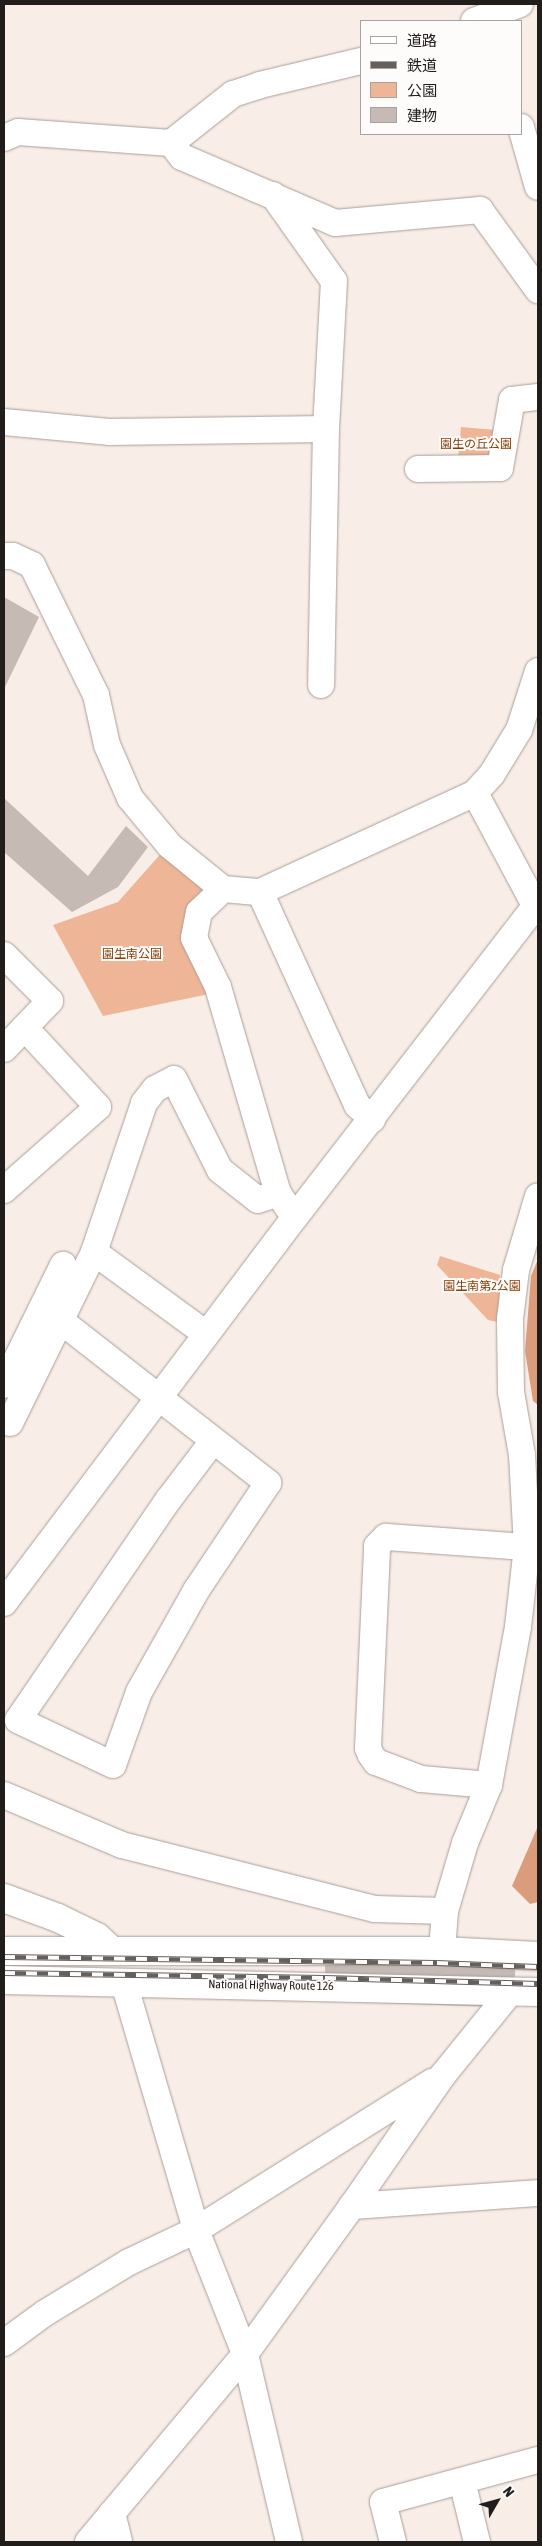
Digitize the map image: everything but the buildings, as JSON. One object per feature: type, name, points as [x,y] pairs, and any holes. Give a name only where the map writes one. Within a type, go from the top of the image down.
[{"type":"highway","points":[[4,1898],[58,1918],[96,1937],[110,1949]]},
{"type":"highway","points":[[4,1951],[110,1949],[442,1950],[538,1956]]},
{"type":"highway","name":"National Highway Route 126","points":[[4,1980],[538,1992]]},
{"type":"street","points":[[484,20],[520,4]]},
{"type":"street","points":[[4,138],[18,132],[171,144],[233,94],[260,85],[360,61]]},
{"type":"street","points":[[522,131],[538,187]]},
{"type":"street","points":[[171,144],[182,157],[335,223],[480,210],[538,290]]},
{"type":"street","points":[[273,195],[334,281],[326,429],[321,686]]},
{"type":"street","points":[[418,469],[500,468],[512,400],[538,397]]},
{"type":"street","points":[[4,422],[108,432],[326,429]]},
{"type":"street","points":[[4,556],[13,556],[32,565],[96,695],[108,745],[130,798],[170,846],[223,889],[260,892],[475,793],[492,774],[519,730],[538,671]]},
{"type":"street","points":[[4,1603],[295,1216],[537,907],[475,793]]},
{"type":"street","points":[[223,889],[199,912],[194,938],[218,987],[278,1193],[295,1216]]},
{"type":"street","points":[[260,892],[357,1105],[372,1119]]},
{"type":"street","points":[[4,955],[50,1001],[4,1049]]},
{"type":"street","points":[[4,1190],[98,1107],[25,1028]]},
{"type":"street","points":[[10,1422],[94,1252],[144,1103],[155,1089],[174,1079],[220,1170],[258,1200],[278,1193]]},
{"type":"street","points":[[442,1950],[445,1911],[466,1843],[489,1785],[518,1627],[527,1547],[522,1455],[512,1392],[510,1319],[516,1270],[538,1196]]},
{"type":"street","points":[[94,1252],[206,1334]]},
{"type":"street","points":[[5,1373],[63,1265]]},
{"type":"street","points":[[61,1321],[268,1483],[197,1589],[138,1692],[113,1765],[18,1720],[169,1499],[213,1441]]},
{"type":"street","points":[[489,1785],[421,1779],[376,1762],[368,1748],[377,1546],[386,1537],[527,1547]]},
{"type":"street","points":[[4,1795],[122,1845],[375,1909],[445,1911]]},
{"type":"street","points":[[124,1983],[196,2230],[245,2354],[289,2542]]},
{"type":"street","points":[[88,2542],[245,2354],[352,2206],[443,2075],[511,1991]]},
{"type":"street","points":[[4,2343],[45,2313],[129,2262],[196,2230],[443,2075]]},
{"type":"street","points":[[352,2206],[538,2192]]},
{"type":"street","points":[[393,2542],[383,2502],[462,2481],[537,2467]]},
{"type":"street","points":[[462,2481],[476,2542]]},
{"type":"street","points":[[112,2514],[119,2542]]},
{"type":"green space","name":"園生の丘公園","points":[[461,427],[496,430],[491,455],[458,460]]},
{"type":"green space","name":"園生南公園","points":[[165,849],[205,893],[187,915],[214,993],[103,1016],[53,925],[118,902]]},
{"type":"green space","name":"園生南第2公園","points":[[440,1256],[500,1275],[498,1322],[488,1320],[437,1265]]},
{"type":"shaded area","points":[[538,1259],[538,1405],[533,1401],[525,1351],[531,1276]]},
{"type":"shaded area","points":[[538,1826],[538,1902],[530,1904],[512,1886]]},
{"type":"railway","points":[[4,1957],[437,1963],[538,1967]]},
{"type":"railway","points":[[4,1973],[325,1978],[538,1984]]}]
